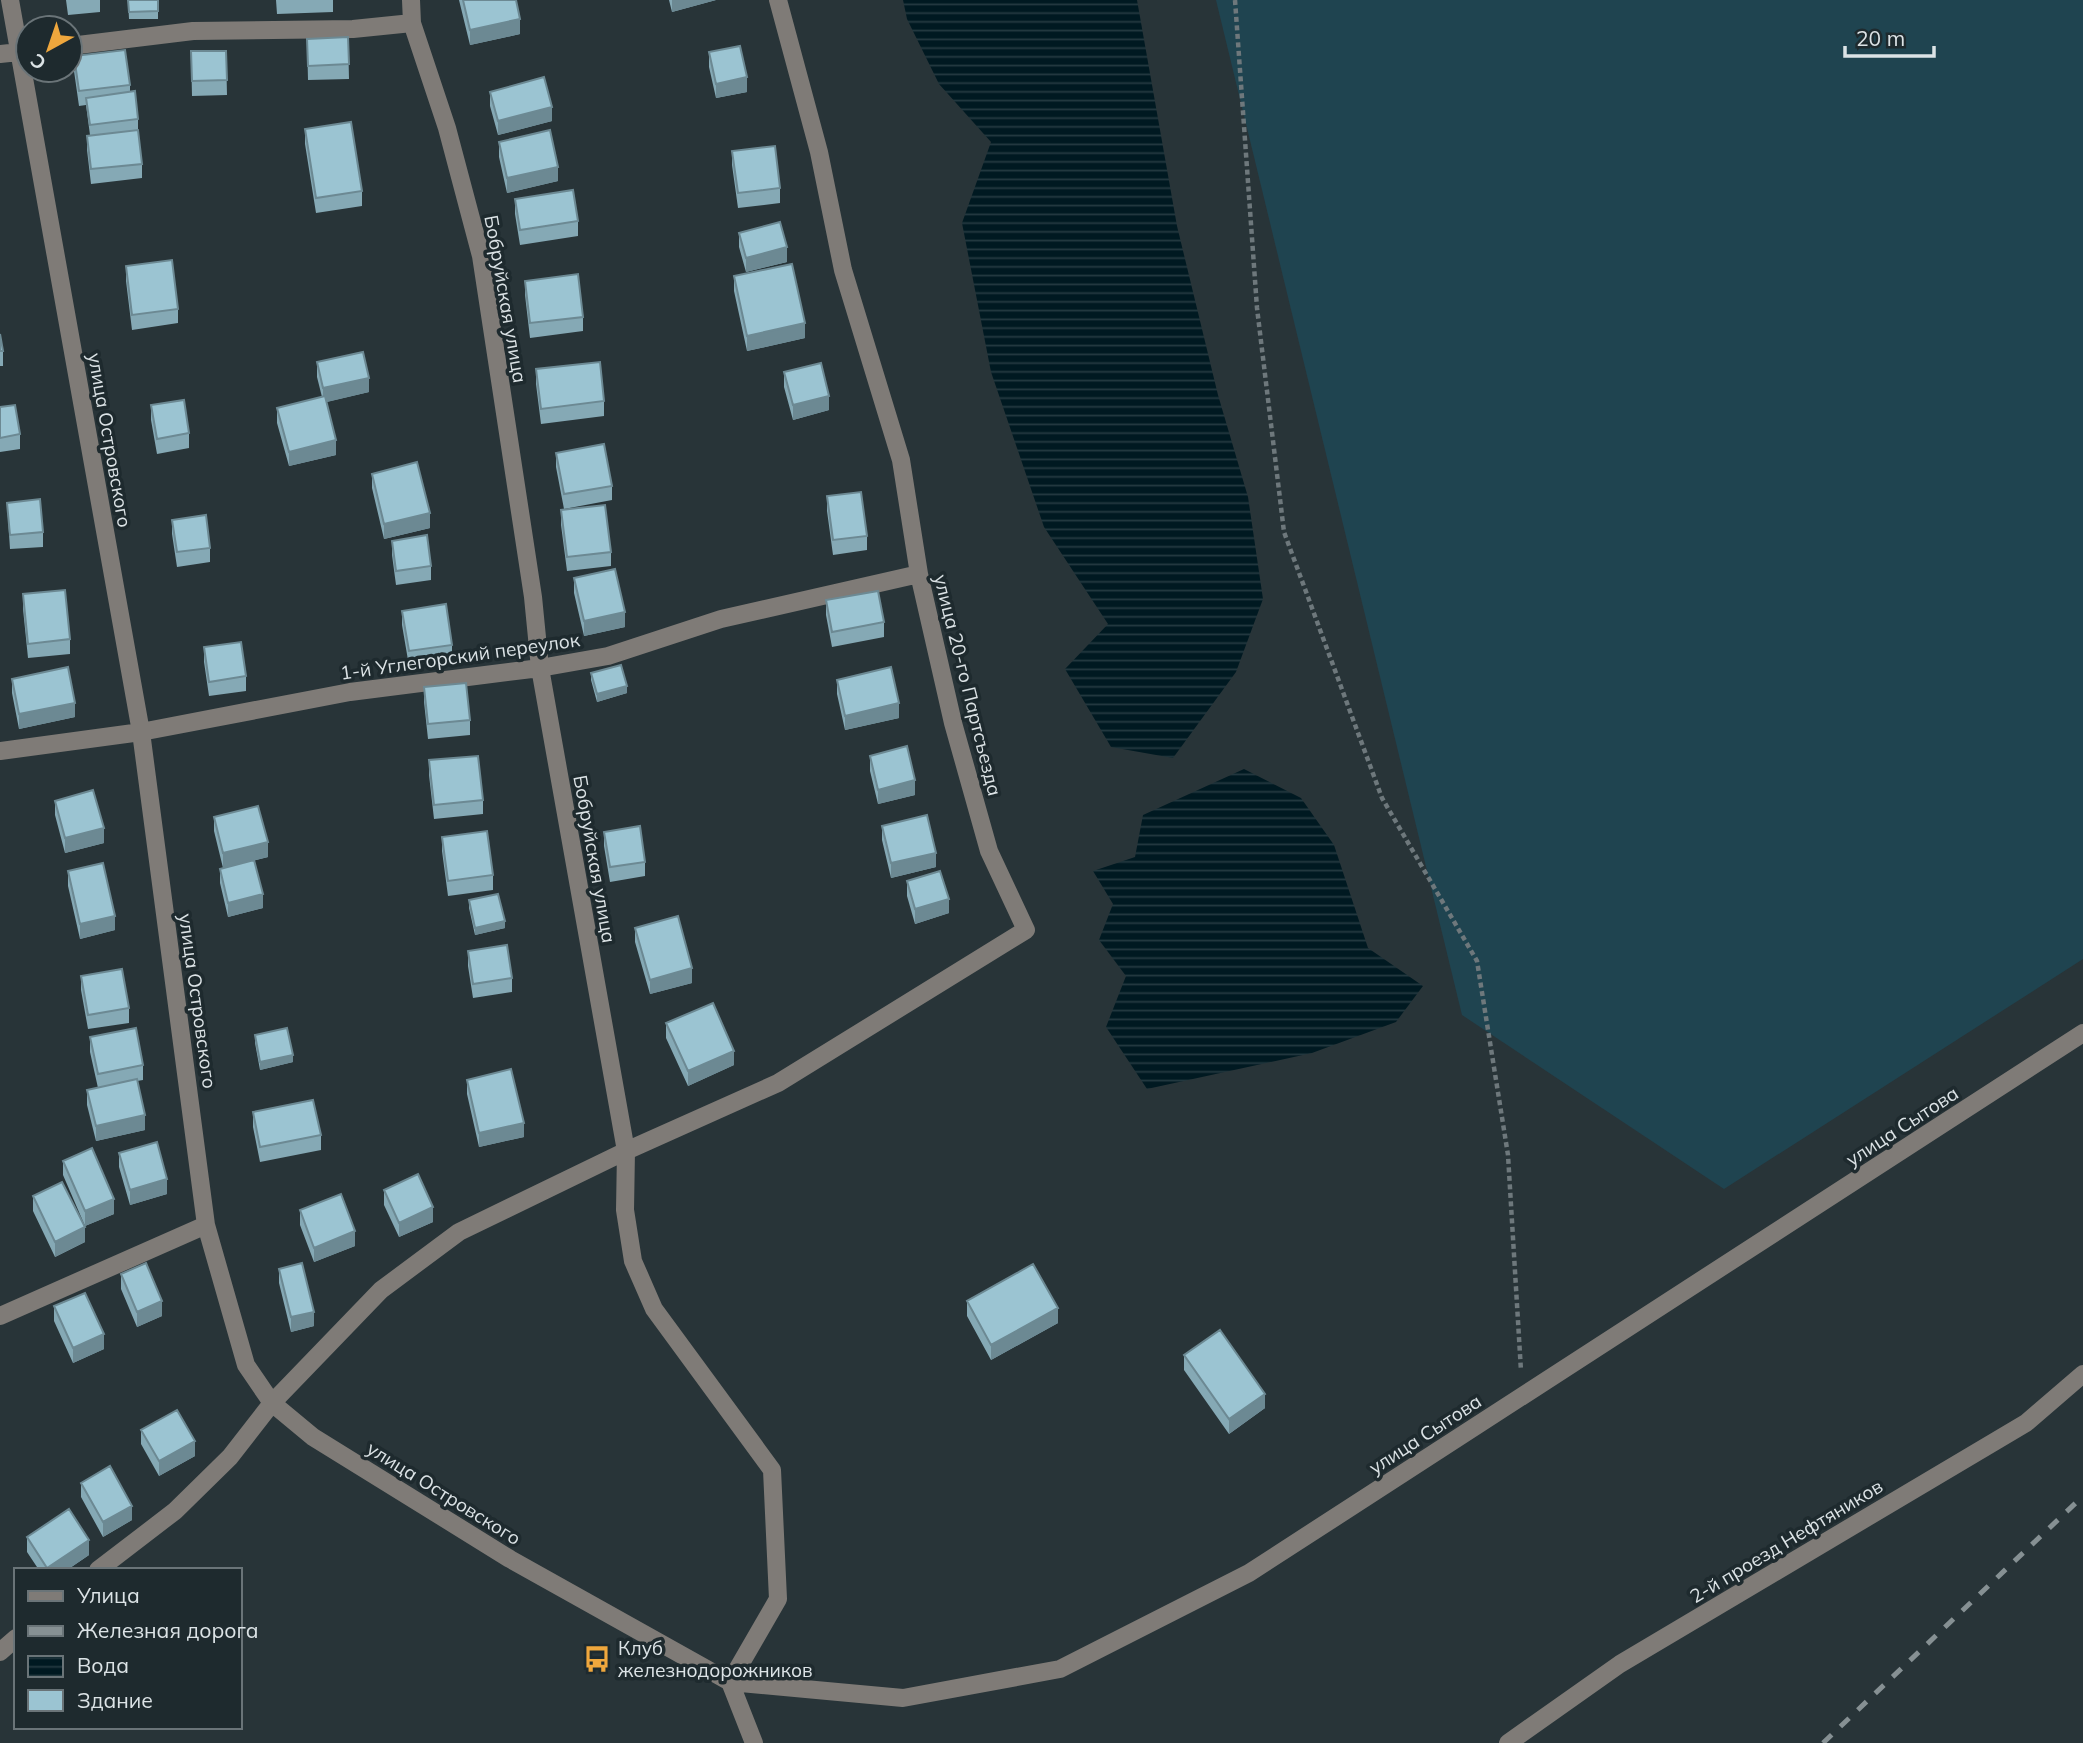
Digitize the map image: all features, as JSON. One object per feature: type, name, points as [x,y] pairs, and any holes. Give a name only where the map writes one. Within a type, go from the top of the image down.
[{"type":"street","name":"Бобруйская улица","points":[[411,0],[412,23],[447,128],[481,256],[533,597],[540,668],[625,1150],[625,1210],[633,1261],[654,1309],[772,1469],[778,1598],[730,1682]]},
{"type":"street","name":"улица 20-го Партсъезда","points":[[625,1150],[778,1083],[1026,930],[989,851],[953,723],[919,574],[901,460],[843,270],[820,152],[778,0]]},
{"type":"street","points":[[84,44],[193,32],[353,29],[412,23]]},
{"type":"street","name":"улица Островского","points":[[29,84],[141,732],[206,1225],[246,1365],[272,1403],[313,1437],[510,1559],[730,1682]]},
{"type":"street","name":"1-й Углегорский переулок","points":[[0,751],[141,732],[350,692],[540,668],[608,656],[721,619],[919,574]]},
{"type":"street","name":"улица Сытова","points":[[730,1682],[903,1698],[1059,1669],[1249,1573],[2083,1033]]},
{"type":"street","points":[[101,1568],[175,1511],[221,1466],[272,1403],[382,1290],[459,1232],[625,1150]]},
{"type":"street","points":[[0,1316],[206,1225]]},
{"type":"street","name":"2-й проезд Нефтяников","points":[[1508,1743],[1620,1664],[2026,1423],[2083,1374]]},
{"type":"street","points":[[0,1651],[14,1640]]},
{"type":"street","points":[[730,1682],[754,1743]]},
{"type":"path","points":[[1236,0],[1257,308],[1284,532],[1382,798],[1477,961],[1508,1155],[1522,1396]]},
{"type":"shaded area","points":[[1216,0],[2083,0],[2083,959],[1724,1189],[1462,1015]]},
{"type":"water","points":[[903,0],[1137,0],[1177,226],[1218,395],[1248,497],[1263,599],[1236,672],[1173,758],[1111,747],[1065,669],[1108,624],[1044,527],[991,372],[962,223],[991,142],[939,84],[907,19]]},
{"type":"water","points":[[1244,769],[1301,798],[1334,845],[1368,948],[1423,986],[1396,1022],[1312,1053],[1147,1089],[1106,1027],[1126,976],[1099,940],[1113,904],[1093,871],[1135,857],[1143,815]]},
{"type":"building","points":[[128,0],[158,0],[158,11],[129,12]]},
{"type":"building","points":[[463,0],[516,0],[520,19],[470,30]]},
{"type":"building","points":[[348,37],[349,64],[308,66],[307,39]]},
{"type":"building","points":[[740,46],[747,77],[716,84],[709,52]]},
{"type":"building","points":[[125,50],[130,85],[79,91],[78,84],[84,84],[84,55]]},
{"type":"building","points":[[191,51],[226,51],[227,80],[192,81]]},
{"type":"building","points":[[544,77],[552,107],[498,121],[490,92]]},
{"type":"building","points":[[135,91],[138,119],[90,125],[86,98]]},
{"type":"building","points":[[351,122],[362,191],[316,198],[305,129]]},
{"type":"building","points":[[138,130],[142,164],[91,169],[87,136]]},
{"type":"building","points":[[550,130],[558,167],[507,178],[499,142]]},
{"type":"building","points":[[775,146],[780,188],[738,193],[732,151]]},
{"type":"building","points":[[573,190],[578,221],[520,230],[515,199]]},
{"type":"building","points":[[780,222],[787,247],[746,258],[739,233]]},
{"type":"building","points":[[172,260],[178,309],[132,315],[126,266]]},
{"type":"building","points":[[792,264],[805,323],[747,336],[734,276]]},
{"type":"building","points":[[578,274],[583,317],[530,323],[525,281]]},
{"type":"building","points":[[363,352],[369,378],[323,388],[317,362]]},
{"type":"building","points":[[600,362],[604,401],[541,409],[536,369]]},
{"type":"building","points":[[821,363],[829,396],[793,405],[784,372]]},
{"type":"building","points":[[325,396],[336,440],[289,452],[277,408]]},
{"type":"building","points":[[184,400],[189,433],[157,439],[151,405]]},
{"type":"building","points":[[15,405],[20,434],[0,438],[0,407]]},
{"type":"building","points":[[604,444],[612,486],[564,494],[556,453]]},
{"type":"building","points":[[417,462],[430,513],[384,524],[372,474]]},
{"type":"building","points":[[861,492],[867,536],[833,540],[827,496]]},
{"type":"building","points":[[40,499],[43,532],[10,535],[7,503]]},
{"type":"building","points":[[605,505],[611,552],[567,557],[561,510]]},
{"type":"building","points":[[206,515],[210,548],[177,552],[172,520]]},
{"type":"building","points":[[427,535],[431,566],[396,571],[392,541]]},
{"type":"building","points":[[615,569],[625,612],[584,621],[574,578]]},
{"type":"building","points":[[65,590],[70,639],[28,644],[23,594]]},
{"type":"building","points":[[878,591],[884,622],[832,632],[826,600]]},
{"type":"building","points":[[446,604],[452,645],[409,651],[402,611]]},
{"type":"building","points":[[241,642],[246,676],[209,682],[204,647]]},
{"type":"building","points":[[621,665],[627,686],[597,694],[591,673]]},
{"type":"building","points":[[68,667],[75,703],[19,714],[12,679]]},
{"type":"building","points":[[891,667],[899,703],[845,716],[837,680]]},
{"type":"building","points":[[466,683],[470,720],[428,724],[424,687]]},
{"type":"building","points":[[907,746],[915,780],[878,790],[870,756]]},
{"type":"building","points":[[478,756],[483,800],[434,805],[429,760]]},
{"type":"building","points":[[93,790],[104,828],[65,838],[55,801]]},
{"type":"building","points":[[258,806],[268,842],[223,853],[214,817]]},
{"type":"building","points":[[927,815],[936,853],[891,863],[882,826]]},
{"type":"building","points":[[640,826],[645,862],[610,867],[604,832]]},
{"type":"building","points":[[487,831],[493,875],[448,881],[442,837]]},
{"type":"building","points":[[254,860],[263,894],[228,903],[220,869]]},
{"type":"building","points":[[103,863],[115,916],[80,924],[68,871]]},
{"type":"building","points":[[940,871],[949,899],[915,909],[907,881]]},
{"type":"building","points":[[498,894],[505,921],[475,928],[469,900]]},
{"type":"building","points":[[678,916],[692,968],[650,980],[635,928]]},
{"type":"building","points":[[507,945],[512,978],[473,984],[468,951]]},
{"type":"building","points":[[122,969],[129,1008],[88,1015],[81,976]]},
{"type":"building","points":[[713,1003],[734,1051],[688,1071],[666,1023]]},
{"type":"building","points":[[136,1028],[143,1065],[98,1074],[90,1037]]},
{"type":"building","points":[[287,1028],[293,1055],[260,1062],[255,1035]]},
{"type":"building","points":[[511,1069],[524,1123],[479,1133],[467,1080]]},
{"type":"building","points":[[137,1079],[145,1115],[96,1126],[87,1090]]},
{"type":"building","points":[[313,1100],[321,1135],[260,1147],[253,1112]]},
{"type":"building","points":[[157,1142],[167,1179],[130,1190],[119,1153]]},
{"type":"building","points":[[92,1148],[114,1199],[85,1211],[63,1161]]},
{"type":"building","points":[[418,1174],[433,1207],[399,1223],[384,1190]]},
{"type":"building","points":[[62,1182],[85,1227],[55,1242],[33,1196]]},
{"type":"building","points":[[341,1194],[355,1231],[314,1248],[300,1210]]},
{"type":"building","points":[[146,1263],[162,1301],[137,1312],[121,1274]]},
{"type":"building","points":[[302,1263],[314,1312],[291,1317],[279,1269]]},
{"type":"building","points":[[1033,1264],[1058,1308],[991,1345],[967,1301]]},
{"type":"building","points":[[85,1293],[104,1334],[73,1348],[54,1306]]},
{"type":"building","points":[[1220,1330],[1265,1394],[1229,1419],[1184,1355]]},
{"type":"building","points":[[177,1410],[195,1441],[159,1461],[141,1430]]},
{"type":"building","points":[[110,1466],[132,1506],[103,1522],[81,1483]]},
{"type":"building","points":[[69,1509],[89,1540],[47,1568],[27,1537]]},
{"type":"railway","points":[[1823,1743],[2083,1496]]},
{"type":"place","name":"Клуб железнодорожников","points":[[597,1659]]}]
